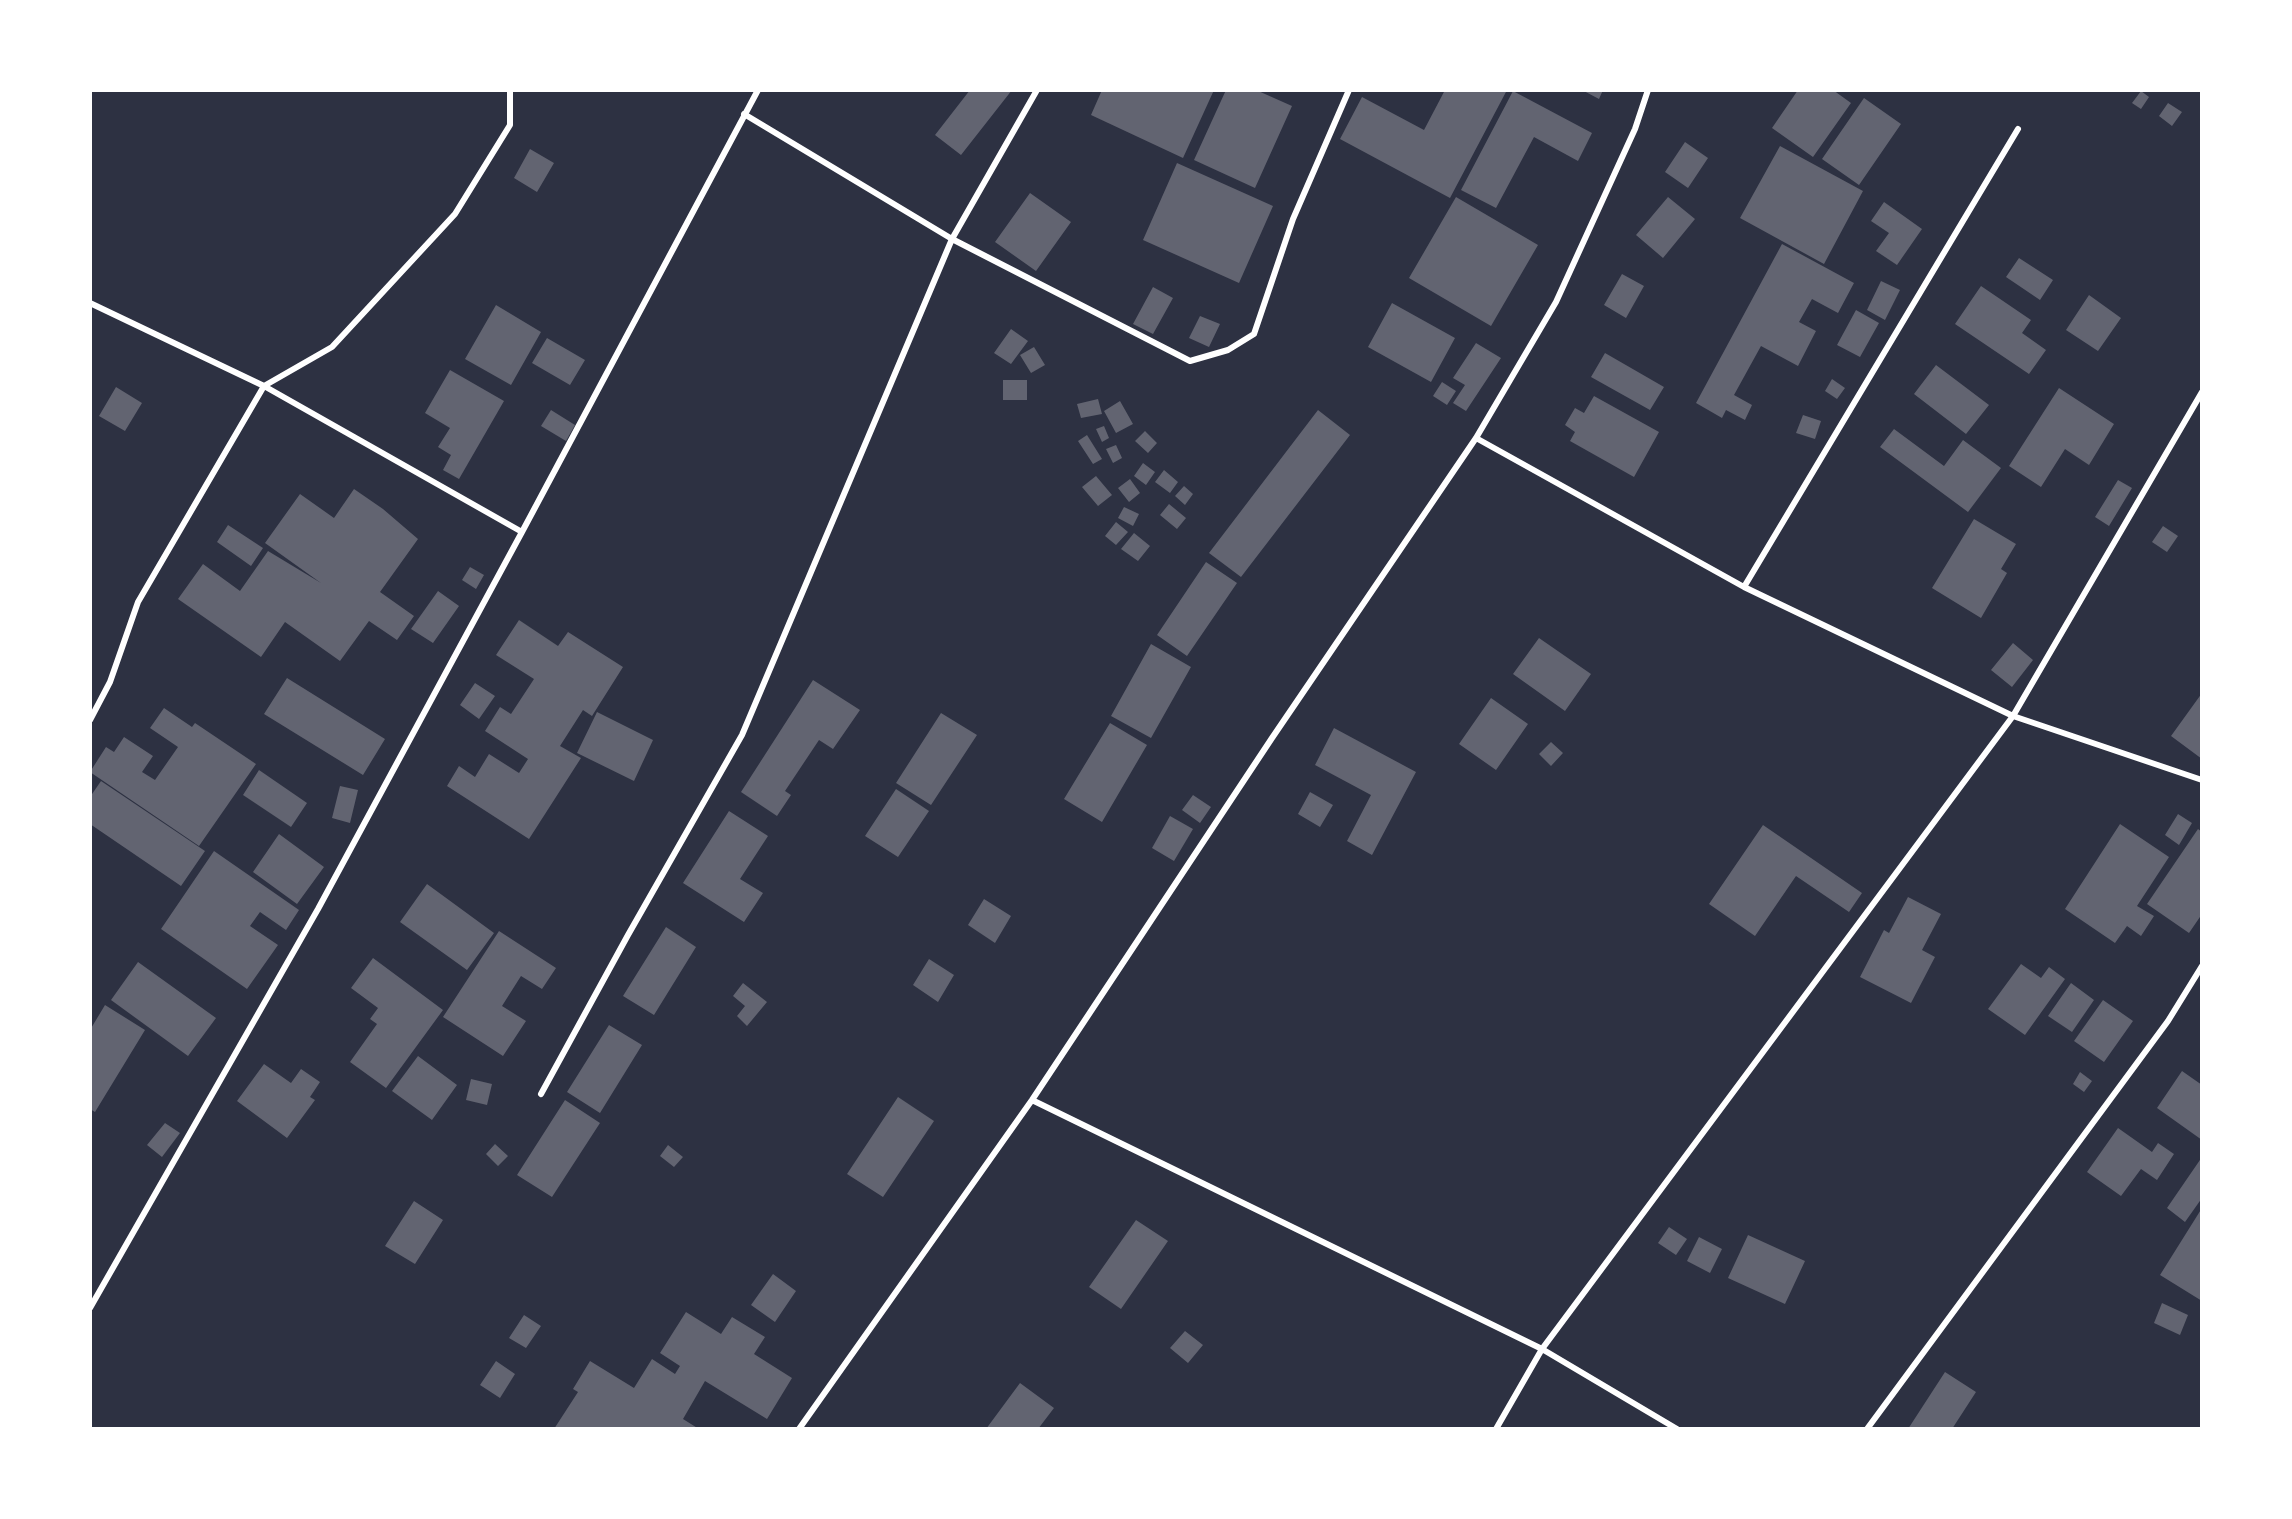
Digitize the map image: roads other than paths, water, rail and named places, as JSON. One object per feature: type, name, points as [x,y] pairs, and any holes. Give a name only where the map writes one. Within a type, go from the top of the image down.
[{"type":"street","points":[[90,720],[110,682],[138,602],[264,386],[332,347],[454,214],[510,125],[510,90]]},
{"type":"street","points":[[90,1308],[318,909],[744,114],[759,90]]},
{"type":"street","points":[[541,1094],[742,735],[952,239],[1037,90]]},
{"type":"street","points":[[744,114],[952,239],[1190,361],[1228,350],[1254,334],[1293,219],[1349,90]]},
{"type":"street","points":[[799,1429],[1032,1100],[1272,738],[1476,438],[1556,302],[1635,129],[1648,90]]},
{"type":"street","points":[[1744,587],[2018,129]]},
{"type":"street","points":[[90,303],[264,386],[522,532]]},
{"type":"street","points":[[1496,1429],[1542,1349],[2013,716],[2202,392]]},
{"type":"street","points":[[1476,438],[1744,587],[2013,716],[2202,780]]},
{"type":"street","points":[[1867,1429],[2161,1030],[2202,966]]},
{"type":"street","points":[[1032,1100],[1542,1349],[1677,1429]]}]
